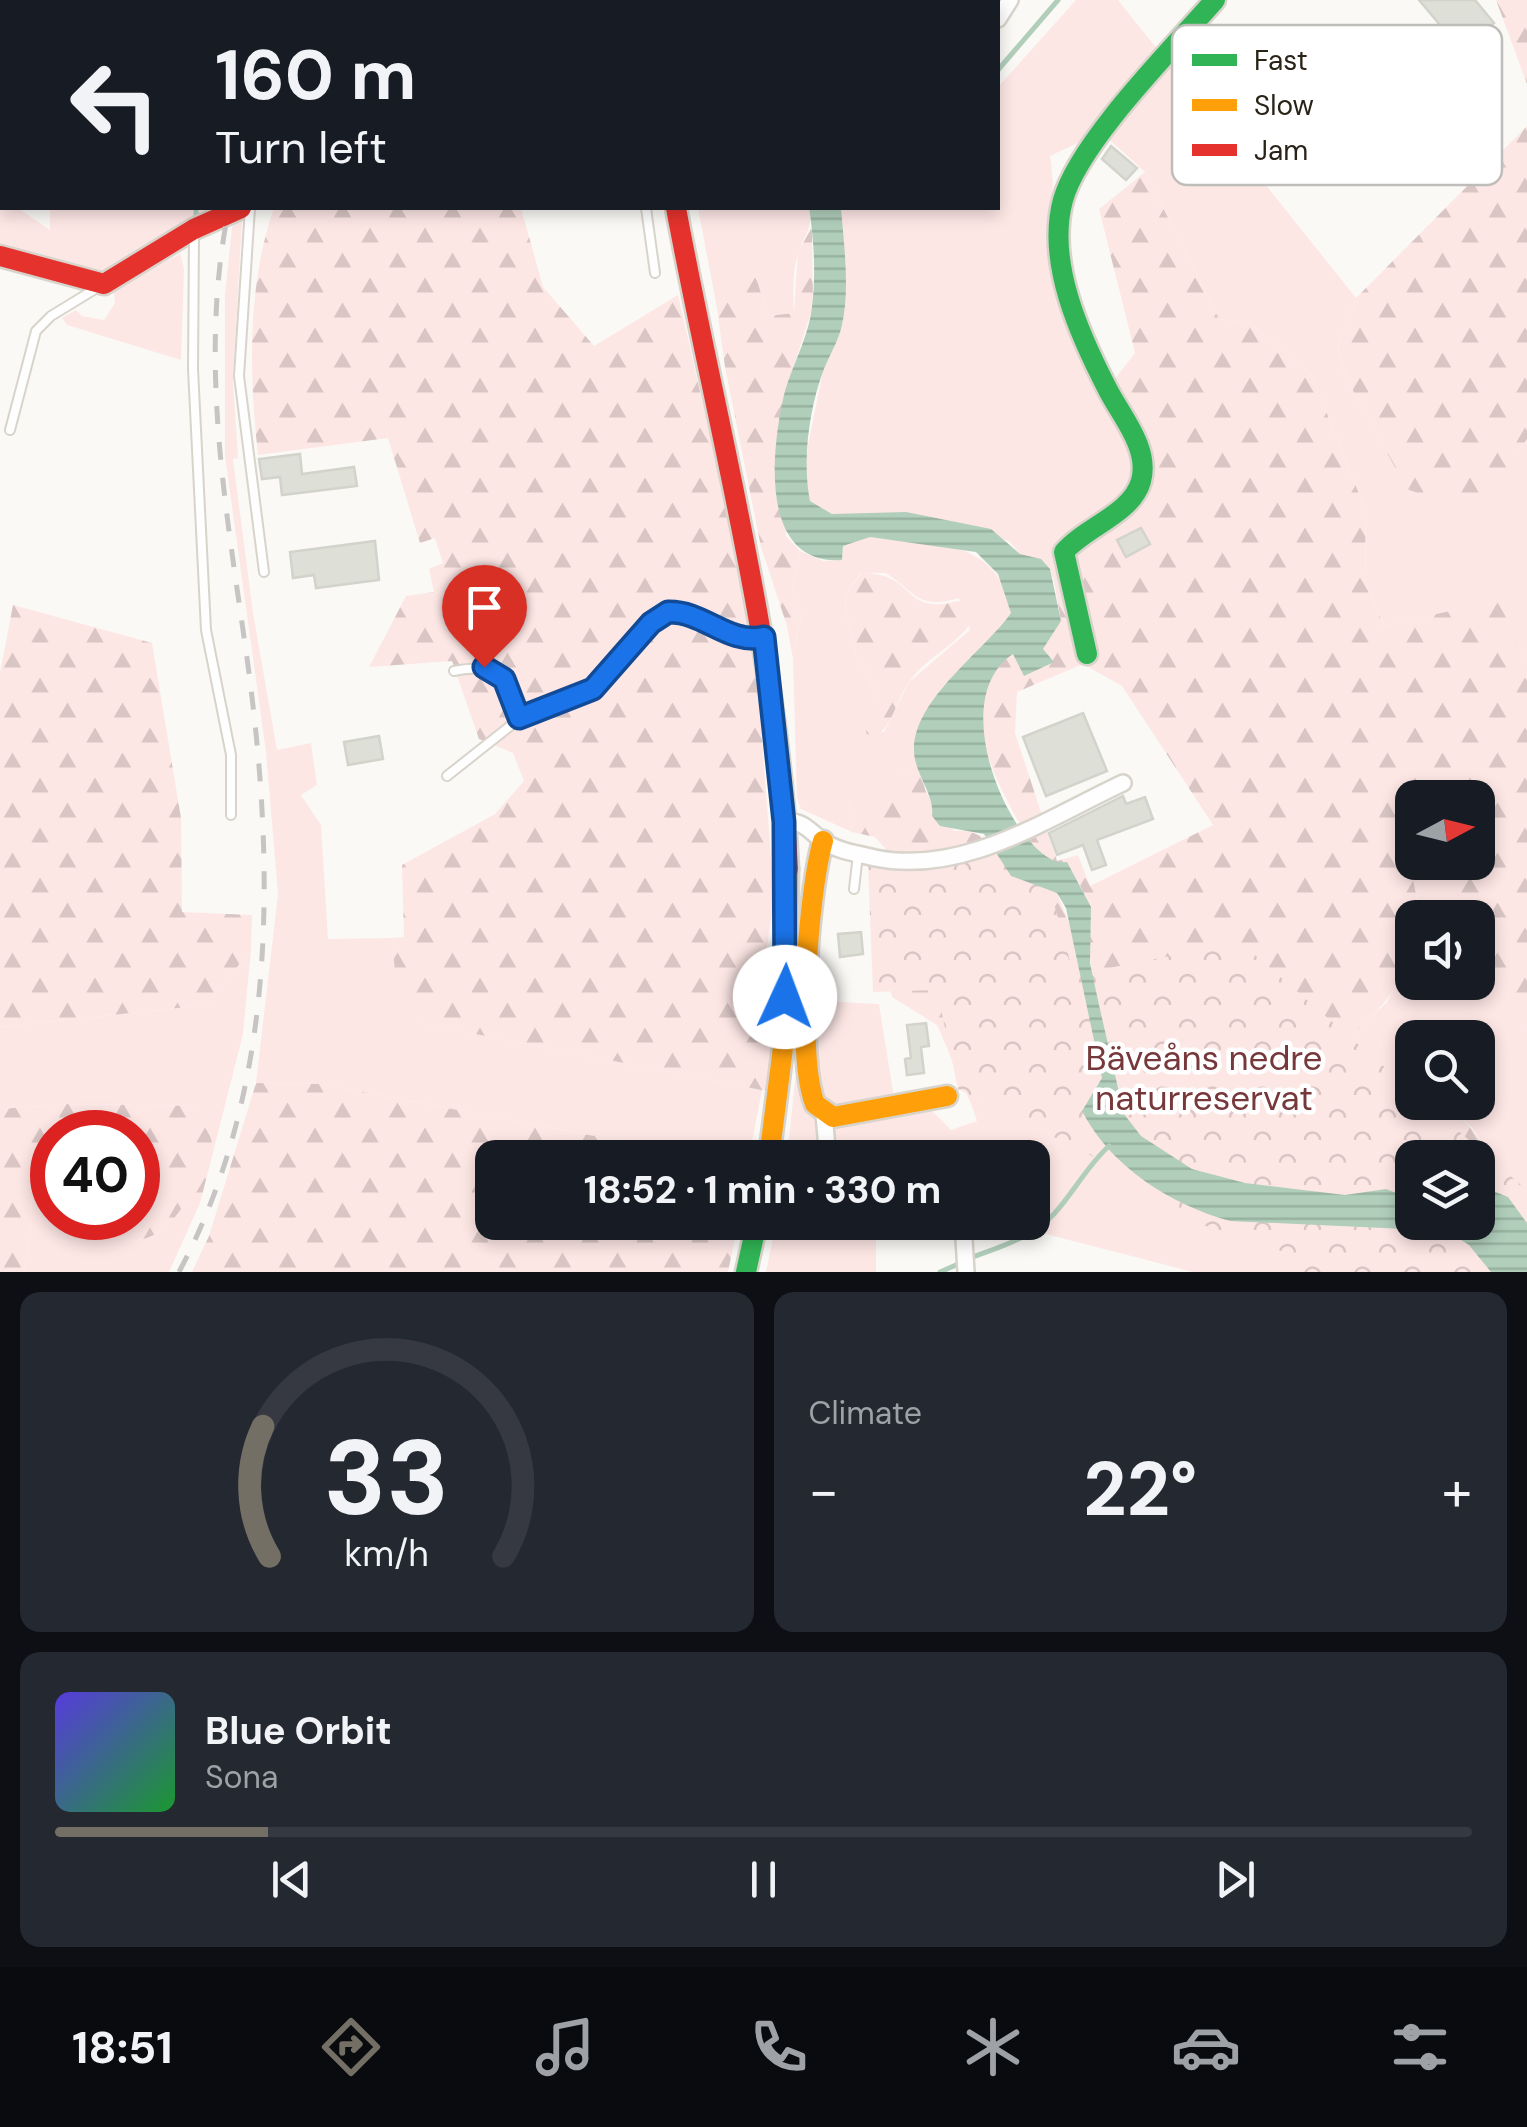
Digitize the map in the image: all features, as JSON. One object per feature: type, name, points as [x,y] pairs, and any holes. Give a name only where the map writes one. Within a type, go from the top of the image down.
[{"type":"street","points":[[1194,25],[1214,0]]},
{"type":"street","points":[[1088,654],[1064,552],[1072,540],[1133,498],[1142,480],[1141,459],[1094,363],[1067,280],[1061,252],[1062,201],[1084,161],[1172,52]]},
{"type":"street","points":[[0,256],[70,278],[104,284],[194,229],[237,210]]},
{"type":"street","points":[[676,210],[764,637],[784,822],[786,978],[771,1140]]},
{"type":"street","points":[[784,822],[808,826],[824,841],[858,854],[913,863],[980,852],[1123,783]]},
{"type":"street","points":[[824,841],[816,875],[809,1027],[810,1086],[824,1115],[826,1140]]},
{"type":"street","points":[[824,1115],[947,1096]]},
{"type":"street","points":[[746,1272],[753,1240]]},
{"type":"street","points":[[964,1240],[966,1272]]},
{"type":"lane","points":[[250,210],[239,376],[264,572]]},
{"type":"lane","points":[[646,210],[655,273]]},
{"type":"lane","points":[[194,229],[193,369],[206,630],[231,754],[231,815]]},
{"type":"lane","points":[[10,430],[36,331],[51,316],[104,284]]},
{"type":"lane","points":[[447,776],[519,718],[593,689],[651,623],[668,612],[696,615],[732,636],[764,637]]},
{"type":"lane","points":[[454,671],[484,667],[494,671],[504,679],[519,718]]},
{"type":"lane","points":[[854,890],[858,854]]},
{"type":"green space","points":[[1076,0],[1118,0],[1172,68],[1172,185],[1266,185],[1356,298],[1338,347],[1346,378],[1407,488],[1502,473],[1527,439],[1527,664],[1497,601],[1384,626],[1366,583],[1365,509],[1312,376],[1251,324],[1219,319],[1145,172],[1101,132],[1050,156],[1053,265],[1071,328],[1149,475],[1054,581],[1050,569],[1020,554],[1009,541],[861,514],[832,514],[810,501],[805,478],[808,445],[823,371],[843,321],[841,210],[1000,210],[1000,85]]},
{"type":"green space","points":[[1496,0],[1527,0],[1527,84]]},
{"type":"green space","points":[[1527,126],[1527,439],[1484,499],[1436,500],[1407,489],[1346,378],[1338,347],[1356,298],[1468,185],[1502,185],[1502,151]]},
{"type":"green space","points":[[1145,172],[1219,319],[1251,324],[1312,376],[1365,509],[1366,583],[1384,626],[1498,600],[1527,664],[1527,1030],[1495,970],[1495,900],[1457,900],[1444,880],[1495,880],[1495,780],[1395,780],[1395,880],[1413,880],[1417,900],[1395,900],[1392,993],[1337,1050],[1385,1087],[1395,1084],[1395,1120],[1463,1120],[1480,1140],[1395,1140],[1395,1150],[1099,1005],[1084,894],[1069,871],[1037,855],[997,780],[981,725],[982,698],[992,674],[1013,653],[1025,675],[1053,662],[1043,649],[1061,621],[1054,581],[1149,475],[1108,388],[1135,353],[1099,209]],"holes":[[[1083,664],[1122,686],[1213,825],[1090,886],[1078,855],[1057,861],[1015,733],[1017,692]]]},
{"type":"green space","points":[[0,210],[21,210],[50,230],[50,210],[218,210],[100,278],[0,245]]},
{"type":"green space","points":[[273,210],[522,210],[543,287],[594,346],[678,295],[734,540],[758,687],[774,898],[766,954],[772,1036],[767,1091],[414,1022],[396,983],[392,938],[404,937],[402,865],[495,814],[524,781],[513,753],[479,739],[452,661],[369,667],[406,596],[434,592],[429,569],[443,563],[435,538],[420,543],[388,438],[258,455],[252,330],[265,238]]},
{"type":"green space","points":[[698,210],[809,210],[809,227],[795,268],[794,313],[768,316],[755,274],[725,295],[717,308]]},
{"type":"green space","points":[[242,220],[233,382],[238,458],[233,459],[253,613],[277,750],[311,743],[317,785],[301,795],[321,825],[328,939],[392,938],[397,983],[415,1022],[762,1090],[752,1140],[615,1140],[322,1084],[256,1083],[278,894],[266,752],[225,456],[225,294],[232,227]]},
{"type":"green space","points":[[812,227],[813,306],[784,397],[786,536],[800,551],[792,587],[801,615],[793,659],[787,626],[761,547],[717,308],[738,268],[755,274],[768,316],[794,313],[798,252]]},
{"type":"green space","points":[[180,254],[184,269],[181,360],[67,325],[62,318],[76,310],[82,316],[104,320],[115,303],[113,288]]},
{"type":"green space","points":[[869,537],[959,549],[993,570],[1004,588],[1011,613],[933,701],[916,741],[917,762],[875,799],[849,799],[852,832],[801,809],[797,798],[793,659],[801,615],[792,587],[800,551],[823,561],[842,560],[843,546]],"holes":[[[861,573],[886,573],[926,601],[959,598],[970,630],[909,682],[884,732],[867,733],[875,690],[856,655],[845,606],[847,591]]]},
{"type":"green space","points":[[862,573],[897,582],[924,602],[967,601],[980,605],[956,640],[916,674],[885,727],[874,738],[866,733],[875,690],[856,655],[845,606],[847,591]]},
{"type":"green space","points":[[13,605],[152,643],[181,818],[182,912],[252,915],[251,950],[206,1005],[0,1027],[0,673]]},
{"type":"green space","points":[[917,762],[926,792],[954,831],[976,834],[1021,877],[1057,893],[1074,936],[1086,992],[989,1098],[972,1106],[937,1025],[892,997],[881,951],[890,854],[875,837],[852,832],[849,799],[875,798]]},
{"type":"green space","name":"Bäveåns nedre naturreservat","points":[[1006,845],[1054,904],[1074,975],[1240,942],[1395,1076],[1395,1120],[1446,1120],[1469,1140],[1395,1140],[1395,1240],[1495,1240],[1495,1162],[1527,1190],[1527,1272],[1290,1272],[1287,1253],[1176,1216],[1108,1164],[958,1089],[937,990],[873,992],[868,866],[933,867]]},
{"type":"green space","points":[[1413,880],[1445,880],[1457,900],[1417,900]]},
{"type":"green space","points":[[251,950],[243,1034],[214,1149],[200,1106],[68,1104],[0,1109],[0,1027],[206,1005]]},
{"type":"green space","points":[[1495,964],[1520,1006],[1527,1030],[1527,1223],[1495,1182],[1495,1140],[1480,1140],[1463,1120],[1495,1120],[1495,1020],[1395,1020],[1395,1084],[1385,1087],[1337,1050],[1387,1002],[1395,987],[1395,1000],[1495,1000]]},
{"type":"green space","points":[[818,1001],[879,1004],[894,1098],[837,1112],[823,1103],[815,1077]]},
{"type":"green space","points":[[800,1034],[814,1111],[927,1106],[951,1130],[977,1121],[972,1106],[988,1098],[1491,1272],[1193,1272],[1050,1235],[1050,1140],[789,1140]]},
{"type":"green space","points":[[256,1083],[322,1084],[615,1140],[475,1140],[475,1240],[735,1240],[728,1272],[192,1272],[209,1236]]},
{"type":"green space","points":[[68,1104],[201,1106],[214,1149],[200,1203],[187,1201],[160,1231],[160,1110],[30,1110],[30,1227],[24,1272],[0,1272],[0,1109]]},
{"type":"green space","points":[[187,1201],[200,1203],[169,1272],[24,1272],[30,1226],[30,1240],[160,1240],[160,1230]]},
{"type":"green space","points":[[773,1240],[876,1240],[876,1272],[766,1272]]},
{"type":"shaded area","points":[[809,210],[841,210],[844,311],[811,417],[807,452],[810,501],[832,514],[906,512],[991,529],[1020,554],[1041,559],[1050,569],[1061,621],[1043,649],[1054,662],[1024,676],[1013,654],[992,677],[984,708],[985,744],[1010,813],[1048,858],[1067,862],[1091,907],[1090,963],[1124,1114],[1141,1136],[1192,1169],[1245,1183],[1345,1195],[1386,1189],[1395,1192],[1395,1229],[1230,1221],[1208,1214],[1144,1181],[1109,1149],[1082,1111],[1102,1078],[1066,908],[1057,893],[1011,876],[984,834],[940,826],[932,816],[915,759],[917,731],[925,713],[952,677],[1011,613],[998,574],[976,552],[870,537],[843,546],[842,560],[815,557],[796,545],[784,525],[775,473],[779,418],[812,307],[814,257]]},
{"type":"shaded area","points":[[1495,1192],[1508,1197],[1527,1223],[1527,1272],[1491,1272],[1461,1240],[1495,1240]]},
{"type":"building","points":[[1419,0],[1475,0],[1494,23],[1492,25],[1440,25]]},
{"type":"building","points":[[1111,146],[1137,168],[1126,180],[1102,159]]},
{"type":"building","points":[[300,454],[302,474],[354,467],[357,486],[282,495],[280,477],[262,479],[259,459]]},
{"type":"building","points":[[1141,528],[1150,544],[1126,557],[1117,540]]},
{"type":"building","points":[[375,541],[379,580],[316,588],[314,575],[293,578],[290,552]]},
{"type":"building","points":[[1083,713],[1107,771],[1046,796],[1023,737]]},
{"type":"building","points":[[379,736],[383,759],[348,765],[344,742]]},
{"type":"building","points":[[1123,796],[1126,804],[1145,797],[1153,819],[1097,840],[1106,865],[1092,870],[1083,845],[1057,855],[1049,833]]},
{"type":"building","points":[[861,932],[863,954],[840,957],[838,934]]},
{"type":"building","points":[[926,1023],[929,1046],[921,1047],[924,1073],[907,1075],[905,1059],[911,1058],[907,1025]]},
{"type":"waterway","points":[[1000,68],[1058,0]]},
{"type":"waterway","points":[[196,210],[196,217]]},
{"type":"waterway","points":[[970,1258],[1015,1241],[1045,1222],[1109,1146]]},
{"type":"waterway","points":[[940,1272],[956,1265]]},
{"type":"railway","points":[[179,1272],[212,1200],[236,1126],[252,1050],[261,972],[262,814],[247,658],[224,490],[216,377],[220,265],[229,210]]},
{"type":"traffic: fast","points":[[1193,25],[1215,0]]},
{"type":"traffic: fast","points":[[1087,654],[1064,552],[1128,502],[1136,492],[1143,469],[1133,433],[1097,369],[1077,322],[1062,273],[1059,224],[1072,177],[1088,151],[1172,48]]},
{"type":"traffic: fast","points":[[746,1272],[753,1240]]},
{"type":"traffic: slow","points":[[823,841],[806,974],[806,1050],[815,1104],[833,1117],[947,1096]]},
{"type":"traffic: slow","points":[[771,1140],[786,1024],[788,869]]},
{"type":"traffic: jam","points":[[0,256],[104,284],[194,229],[237,210]]},
{"type":"traffic: jam","points":[[676,210],[759,619],[782,785],[788,869]]},
{"type":"route","points":[[484,667],[504,679],[519,718],[593,689],[651,623],[668,612],[696,615],[732,636],[764,637],[784,822],[785,997]]}]
